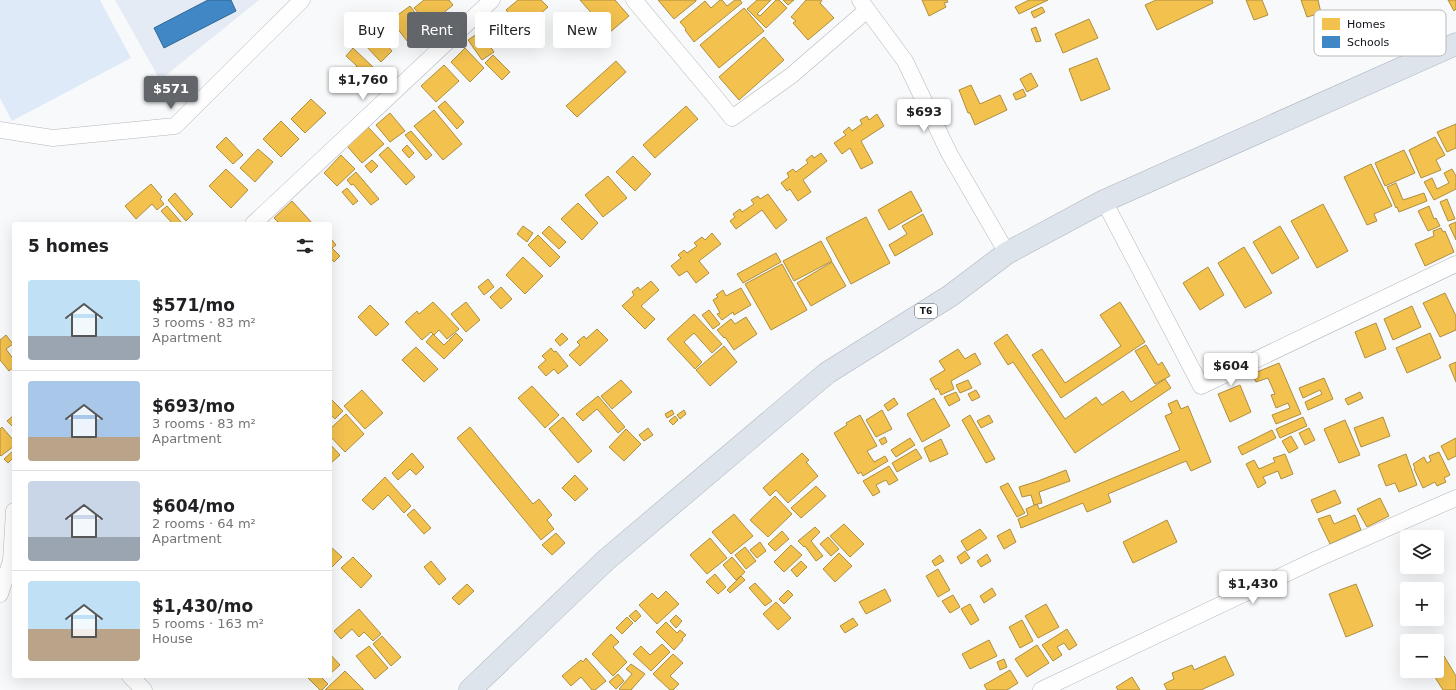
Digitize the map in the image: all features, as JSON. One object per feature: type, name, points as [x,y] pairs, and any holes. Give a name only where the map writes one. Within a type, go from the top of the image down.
[{"type":"highway","name":"T6","points":[[1446,48],[1456,44]]},
{"type":"highway","name":"T6","points":[[470,690],[606,560],[827,372],[950,296],[1007,253],[1104,201],[1429,56]]},
{"type":"street","points":[[0,130],[53,138],[175,126],[302,0]]},
{"type":"street","points":[[255,222],[492,0]]},
{"type":"street","points":[[634,0],[732,118],[792,74],[863,5],[905,61],[949,153],[1007,253]]},
{"type":"street","points":[[1104,201],[1201,386],[1456,264]]},
{"type":"street","points":[[1040,690],[1317,559],[1456,498]]},
{"type":"street","points":[[0,594],[12,564]]},
{"type":"street","points":[[132,678],[144,690]]},
{"type":"shaded area","points":[[0,0],[100,0],[131,58],[12,121],[0,98]]},
{"type":"shaded area","points":[[115,0],[259,0],[160,80]]},
{"type":"building: Homes","points":[[424,0],[449,0],[453,5],[445,12],[418,12],[414,8]]},
{"type":"building: Homes","points":[[518,0],[541,0],[548,7],[542,12],[508,12],[506,10]]},
{"type":"building: Homes","points":[[580,0],[615,0],[629,16],[611,31],[611,12],[591,12]]},
{"type":"building: Homes","points":[[658,0],[696,0],[696,1],[674,19]]},
{"type":"building: Homes","points":[[722,0],[727,6],[735,0],[740,0],[742,3],[694,42],[680,22],[705,1],[711,8]]},
{"type":"building: Homes","points":[[757,0],[771,0],[757,14],[760,16],[776,0],[779,0],[787,8],[766,28],[747,9]]},
{"type":"building: Homes","points":[[783,0],[794,0],[788,5]]},
{"type":"building: Homes","points":[[806,0],[822,0],[820,3],[834,18],[808,40],[793,23],[796,21],[791,17]]},
{"type":"building: Homes","points":[[922,0],[947,0],[948,2],[944,3],[946,7],[929,16]]},
{"type":"building: Homes","points":[[1029,0],[1048,0],[1019,14],[1015,7]]},
{"type":"building: Homes","points":[[1156,0],[1212,0],[1213,3],[1157,30],[1145,5]]},
{"type":"building: Homes","points":[[1246,0],[1262,0],[1268,15],[1254,20]]},
{"type":"building: Homes","points":[[1301,0],[1318,0],[1320,10],[1314,10],[1314,15],[1307,17]]},
{"type":"building: Homes","points":[[1448,0],[1456,0],[1456,9],[1454,11]]},
{"type":"building: Homes","points":[[410,6],[415,12],[407,12],[407,41],[399,30],[399,14]]},
{"type":"building: Homes","points":[[1042,7],[1045,12],[1034,18],[1031,12]]},
{"type":"building: Homes","points":[[744,8],[764,31],[719,68],[700,45]]},
{"type":"building: Homes","points":[[1089,19],[1098,38],[1063,53],[1055,34]]},
{"type":"building: Homes","points":[[1036,27],[1041,41],[1036,42],[1031,29]]},
{"type":"building: Homes","points":[[475,35],[475,48],[491,48],[494,52],[482,60],[468,40]]},
{"type":"building: Homes","points":[[764,37],[784,60],[739,100],[719,77]]},
{"type":"building: Homes","points":[[353,48],[373,67],[360,82],[350,72],[357,66],[346,56]]},
{"type":"building: Homes","points":[[368,48],[389,48],[392,51],[381,62]]},
{"type":"building: Homes","points":[[465,48],[484,68],[470,82],[451,62]]},
{"type":"building: Homes","points":[[493,55],[510,72],[502,80],[485,63]]},
{"type":"building: Homes","points":[[1097,58],[1110,89],[1081,101],[1069,69]]},
{"type":"building: Homes","points":[[616,61],[626,72],[577,117],[566,106]]},
{"type":"building: Homes","points":[[444,65],[459,81],[436,102],[421,86]]},
{"type":"building: Homes","points":[[1031,73],[1038,86],[1027,92],[1020,79]]},
{"type":"building: Homes","points":[[971,85],[980,104],[1000,95],[1007,110],[975,125],[970,113],[968,113],[959,90]]},
{"type":"building: Homes","points":[[1023,89],[1026,96],[1016,100],[1013,94]]},
{"type":"building: Homes","points":[[311,99],[326,113],[305,133],[291,119]]},
{"type":"building: Homes","points":[[445,101],[464,122],[457,129],[438,107]]},
{"type":"building: Homes","points":[[686,106],[698,119],[655,158],[643,145]]},
{"type":"building: Homes","points":[[434,110],[462,144],[443,160],[414,126]]},
{"type":"building: Homes","points":[[390,113],[405,131],[390,142],[376,125]]},
{"type":"building: Homes","points":[[877,114],[884,126],[861,141],[873,163],[861,169],[850,148],[842,154],[834,143],[846,135],[843,132],[849,127],[852,131],[862,124],[860,120],[867,116],[869,120]]},
{"type":"building: Homes","points":[[281,121],[299,139],[281,157],[263,139]]},
{"type":"building: Homes","points":[[1456,124],[1456,148],[1447,152],[1437,132]]},
{"type":"building: Homes","points":[[368,127],[384,144],[362,163],[347,146]]},
{"type":"building: Homes","points":[[411,131],[432,155],[426,160],[405,135]]},
{"type":"building: Homes","points":[[226,137],[243,155],[233,164],[216,147]]},
{"type":"building: Homes","points":[[1435,137],[1445,155],[1436,160],[1441,170],[1421,178],[1409,150]]},
{"type":"building: Homes","points":[[407,145],[414,153],[409,158],[402,150]]},
{"type":"building: Homes","points":[[388,147],[415,177],[406,185],[379,155]]},
{"type":"building: Homes","points":[[258,149],[273,162],[255,182],[240,168]]},
{"type":"building: Homes","points":[[1404,150],[1415,173],[1385,186],[1375,163]]},
{"type":"building: Homes","points":[[821,153],[827,161],[803,180],[811,192],[798,201],[790,189],[787,191],[781,183],[789,177],[787,173],[793,169],[796,172],[808,163],[806,160],[812,155],[814,158]]},
{"type":"building: Homes","points":[[341,155],[355,169],[337,186],[324,173]]},
{"type":"building: Homes","points":[[633,156],[651,174],[635,191],[616,172]]},
{"type":"building: Homes","points":[[372,160],[378,166],[371,173],[365,166]]},
{"type":"building: Homes","points":[[1371,164],[1392,206],[1374,214],[1377,221],[1367,225],[1344,177]]},
{"type":"building: Homes","points":[[226,169],[248,190],[231,208],[209,186]]},
{"type":"building: Homes","points":[[1452,169],[1456,176],[1456,189],[1434,200],[1424,182],[1432,178],[1437,189],[1449,183],[1444,173]]},
{"type":"building: Homes","points":[[356,172],[379,199],[371,205],[353,184],[351,185],[347,180]]},
{"type":"building: Homes","points":[[608,176],[627,198],[603,217],[585,195]]},
{"type":"building: Homes","points":[[1396,183],[1403,200],[1424,193],[1427,201],[1399,212],[1387,187]]},
{"type":"building: Homes","points":[[151,184],[162,197],[160,199],[164,204],[157,210],[152,204],[136,219],[125,206]]},
{"type":"building: Homes","points":[[347,188],[358,201],[353,205],[342,192]]},
{"type":"building: Homes","points":[[911,191],[922,211],[889,230],[878,210]]},
{"type":"building: Homes","points":[[175,193],[193,214],[186,221],[168,200]]},
{"type":"building: Homes","points":[[768,194],[787,220],[776,229],[762,210],[736,229],[730,221],[735,217],[733,214],[740,209],[742,212],[754,204],[751,200],[758,196],[760,199]]},
{"type":"building: Homes","points":[[1447,199],[1455,219],[1448,221],[1440,202]]},
{"type":"building: Homes","points":[[292,201],[311,222],[278,222],[274,218]]},
{"type":"building: Homes","points":[[578,203],[598,223],[582,240],[561,219]]},
{"type":"building: Homes","points":[[1323,204],[1348,251],[1317,268],[1291,221]]},
{"type":"building: Homes","points":[[167,206],[181,222],[171,222],[161,211]]},
{"type":"building: Homes","points":[[1429,206],[1434,219],[1436,218],[1440,226],[1428,231],[1418,211]]},
{"type":"building: Homes","points":[[923,214],[933,234],[895,256],[889,245],[907,234],[902,226]]},
{"type":"building: Homes","points":[[866,217],[890,263],[851,284],[826,238]]},
{"type":"building: Homes","points":[[1456,222],[1456,240],[1449,225]]},
{"type":"building: Homes","points":[[523,226],[533,233],[527,242],[517,234]]},
{"type":"building: Homes","points":[[549,226],[566,242],[559,249],[542,233]]},
{"type":"building: Homes","points":[[1280,226],[1299,258],[1272,274],[1253,242]]},
{"type":"building: Homes","points":[[1441,228],[1443,232],[1445,231],[1454,252],[1425,266],[1415,244],[1434,236],[1433,231]]},
{"type":"building: Homes","points":[[712,233],[721,244],[699,261],[709,273],[696,283],[687,271],[679,276],[671,266],[681,258],[678,255],[684,250],[687,253],[697,246],[694,243],[702,237],[705,240]]},
{"type":"building: Homes","points":[[538,235],[560,257],[550,267],[528,245]]},
{"type":"building: Homes","points":[[332,240],[336,245],[332,248]]},
{"type":"building: Homes","points":[[821,241],[832,261],[794,281],[783,261]]},
{"type":"building: Homes","points":[[1244,247],[1272,293],[1245,308],[1218,263]]},
{"type":"building: Homes","points":[[332,248],[340,256],[334,262],[332,260]]},
{"type":"building: Homes","points":[[776,253],[781,262],[743,283],[737,274]]},
{"type":"building: Homes","points":[[523,257],[543,276],[525,294],[506,275]]},
{"type":"building: Homes","points":[[832,262],[846,286],[811,306],[797,283]]},
{"type":"building: Homes","points":[[782,264],[807,310],[771,330],[745,284]]},
{"type":"building: Homes","points":[[1208,267],[1224,295],[1200,310],[1183,283]]},
{"type":"building: Homes","points":[[488,279],[494,287],[484,295],[478,287]]},
{"type":"building: Homes","points":[[651,281],[659,290],[641,306],[655,319],[645,329],[622,306],[634,295],[632,292],[638,287],[640,290]]},
{"type":"building: Homes","points":[[501,287],[512,299],[501,309],[490,297]]},
{"type":"building: Homes","points":[[741,288],[751,305],[734,315],[733,312],[722,320],[717,314],[720,313],[713,300],[718,297],[716,295],[723,290],[726,296]]},
{"type":"building: Homes","points":[[1445,293],[1456,316],[1456,330],[1440,337],[1423,303]]},
{"type":"building: Homes","points":[[433,302],[459,329],[447,339],[439,330],[434,335],[431,332],[422,340],[405,322],[417,311],[419,314]]},
{"type":"building: Homes","points":[[466,302],[480,320],[466,332],[451,314]]},
{"type":"building: Homes","points":[[1120,302],[1145,342],[1061,398],[1032,355],[1042,349],[1065,383],[1121,346],[1100,315]]},
{"type":"building: Homes","points":[[370,305],[389,324],[376,336],[358,317]]},
{"type":"building: Homes","points":[[1412,306],[1421,327],[1393,340],[1384,319]]},
{"type":"building: Homes","points":[[709,310],[720,324],[713,329],[702,315]]},
{"type":"building: Homes","points":[[694,314],[722,344],[712,353],[694,333],[684,342],[702,362],[695,369],[667,339]]},
{"type":"building: Homes","points":[[746,317],[757,334],[734,350],[725,337],[724,338],[717,330],[731,319],[735,324]]},
{"type":"building: Homes","points":[[1376,323],[1386,349],[1365,358],[1355,332]]},
{"type":"building: Homes","points":[[597,329],[608,340],[580,366],[569,355],[580,345],[577,342],[584,336],[586,339]]},
{"type":"building: Homes","points":[[456,333],[463,340],[444,359],[426,342],[433,334],[444,345]]},
{"type":"building: Homes","points":[[562,333],[568,339],[560,346],[555,340]]},
{"type":"building: Homes","points":[[1430,333],[1441,358],[1407,373],[1396,348]]},
{"type":"building: Homes","points":[[1007,334],[1065,419],[1096,397],[1102,405],[1123,391],[1131,402],[1165,379],[1171,388],[1075,453],[1013,362],[1008,365],[994,343]]},
{"type":"building: Homes","points":[[6,335],[12,343],[12,345],[6,349],[12,357],[12,369],[9,371],[0,360],[0,340]]},
{"type":"building: Homes","points":[[1146,345],[1158,365],[1162,362],[1170,376],[1155,384],[1135,351]]},
{"type":"building: Homes","points":[[724,346],[737,362],[710,386],[696,370]]},
{"type":"building: Homes","points":[[416,347],[438,369],[424,382],[402,360]]},
{"type":"building: Homes","points":[[551,348],[554,352],[556,351],[568,366],[558,374],[554,369],[546,376],[538,367],[546,360],[542,356]]},
{"type":"building: Homes","points":[[958,349],[965,359],[975,353],[981,364],[951,381],[954,389],[941,395],[938,388],[936,390],[930,379],[945,370],[939,361]]},
{"type":"building: Homes","points":[[1456,362],[1456,382],[1449,365]]},
{"type":"building: Homes","points":[[1279,363],[1301,414],[1276,424],[1272,415],[1290,408],[1288,403],[1276,408],[1271,395],[1275,394],[1268,378],[1256,382],[1252,374]]},
{"type":"building: Homes","points":[[1324,378],[1333,399],[1308,410],[1305,402],[1322,394],[1320,390],[1303,398],[1299,388]]},
{"type":"building: Homes","points":[[621,380],[632,392],[612,409],[601,396]]},
{"type":"building: Homes","points":[[968,380],[972,388],[960,393],[956,385]]},
{"type":"building: Homes","points":[[1240,385],[1251,412],[1230,422],[1218,394]]},
{"type":"building: Homes","points":[[532,386],[559,415],[545,428],[518,398]]},
{"type":"building: Homes","points":[[362,390],[383,413],[365,429],[344,406]]},
{"type":"building: Homes","points":[[976,390],[980,397],[972,401],[968,394]]},
{"type":"building: Homes","points":[[956,392],[960,400],[949,406],[944,397]]},
{"type":"building: Homes","points":[[1360,392],[1363,398],[1348,405],[1345,399]]},
{"type":"building: Homes","points":[[598,396],[625,427],[618,433],[597,409],[583,421],[576,414]]},
{"type":"building: Homes","points":[[894,398],[898,404],[888,411],[884,405]]},
{"type":"building: Homes","points":[[934,398],[950,426],[922,442],[907,414]]},
{"type":"building: Homes","points":[[332,400],[343,411],[335,419],[332,416]]},
{"type":"building: Homes","points":[[1177,400],[1181,409],[1188,406],[1211,462],[1191,471],[1186,461],[1108,494],[1111,502],[1087,512],[1083,503],[1021,528],[1018,519],[1028,515],[1026,509],[1037,504],[1039,509],[1180,450],[1165,416],[1172,413],[1168,404]]},
{"type":"building: Homes","points":[[672,410],[674,414],[667,418],[665,414]]},
{"type":"building: Homes","points":[[684,410],[686,414],[680,419],[677,415]]},
{"type":"building: Homes","points":[[882,410],[892,429],[876,437],[866,420]]},
{"type":"building: Homes","points":[[346,414],[364,434],[345,452],[332,438],[332,427]]},
{"type":"building: Homes","points":[[860,415],[877,446],[867,451],[874,462],[885,456],[888,461],[863,476],[861,472],[858,474],[834,433],[847,425],[846,423]]},
{"type":"building: Homes","points":[[970,415],[995,459],[986,463],[962,420]]},
{"type":"building: Homes","points":[[989,415],[993,422],[981,428],[977,421]]},
{"type":"building: Homes","points":[[675,416],[678,420],[673,425],[669,421]]},
{"type":"building: Homes","points":[[12,417],[12,426],[7,421]]},
{"type":"building: Homes","points":[[563,417],[592,451],[578,463],[549,429]]},
{"type":"building: Homes","points":[[1303,417],[1307,426],[1280,438],[1276,429]]},
{"type":"building: Homes","points":[[1383,417],[1390,436],[1361,447],[1354,428]]},
{"type":"building: Homes","points":[[1345,420],[1360,455],[1339,463],[1324,429]]},
{"type":"building: Homes","points":[[2,427],[12,439],[12,448],[1,456],[0,455],[0,429]]},
{"type":"building: Homes","points":[[470,427],[533,504],[539,499],[552,515],[547,520],[554,529],[541,540],[457,438]]},
{"type":"building: Homes","points":[[648,428],[653,435],[644,441],[639,435]]},
{"type":"building: Homes","points":[[1309,428],[1315,440],[1305,445],[1299,433]]},
{"type":"building: Homes","points":[[626,429],[641,444],[624,461],[609,447]]},
{"type":"building: Homes","points":[[1272,430],[1276,438],[1242,455],[1238,447]]},
{"type":"building: Homes","points":[[1291,436],[1298,448],[1289,453],[1282,441]]},
{"type":"building: Homes","points":[[885,437],[887,442],[882,445],[879,440]]},
{"type":"building: Homes","points":[[910,438],[915,445],[896,457],[891,450]]},
{"type":"building: Homes","points":[[1456,438],[1456,456],[1448,460],[1441,446]]},
{"type":"building: Homes","points":[[941,439],[948,454],[930,462],[924,448]]},
{"type":"building: Homes","points":[[332,446],[340,455],[332,462]]},
{"type":"building: Homes","points":[[916,449],[922,458],[897,472],[892,463]]},
{"type":"building: Homes","points":[[12,452],[12,459],[8,463],[4,459]]},
{"type":"building: Homes","points":[[1439,452],[1450,475],[1444,478],[1446,482],[1437,486],[1435,482],[1423,488],[1413,464],[1424,457],[1427,463],[1431,461],[1429,456]]},
{"type":"building: Homes","points":[[412,453],[424,467],[416,475],[410,469],[398,480],[392,473]]},
{"type":"building: Homes","points":[[802,453],[809,460],[806,462],[818,476],[788,503],[776,490],[770,496],[763,488]]},
{"type":"building: Homes","points":[[1285,454],[1293,474],[1281,479],[1278,471],[1263,477],[1266,483],[1258,488],[1246,464],[1254,460],[1259,469],[1275,462],[1273,458]]},
{"type":"building: Homes","points":[[1406,454],[1417,485],[1399,492],[1395,483],[1386,486],[1378,465]]},
{"type":"building: Homes","points":[[889,466],[898,480],[889,485],[886,480],[876,485],[880,492],[873,496],[863,481]]},
{"type":"building: Homes","points":[[1066,470],[1070,481],[1039,492],[1042,503],[1034,505],[1031,495],[1022,497],[1019,487]]},
{"type":"building: Homes","points":[[575,475],[588,489],[575,501],[562,488]]},
{"type":"building: Homes","points":[[385,477],[411,506],[404,513],[388,495],[373,510],[362,500]]},
{"type":"building: Homes","points":[[1008,483],[1025,513],[1017,517],[1000,487]]},
{"type":"building: Homes","points":[[816,486],[826,496],[801,518],[791,508]]},
{"type":"building: Homes","points":[[1335,490],[1341,503],[1317,513],[1311,500]]},
{"type":"building: Homes","points":[[775,496],[792,514],[768,537],[750,520]]},
{"type":"building: Homes","points":[[1380,498],[1389,516],[1367,527],[1357,509]]},
{"type":"building: Homes","points":[[414,509],[431,528],[424,534],[407,515]]},
{"type":"building: Homes","points":[[734,514],[753,536],[731,554],[712,532]]},
{"type":"building: Homes","points":[[1330,515],[1334,524],[1355,515],[1361,530],[1330,544],[1318,519]]},
{"type":"building: Homes","points":[[1167,520],[1177,542],[1133,563],[1123,542]]},
{"type":"building: Homes","points":[[844,524],[864,544],[850,557],[830,536]]},
{"type":"building: Homes","points":[[815,527],[820,532],[811,541],[823,556],[816,561],[805,546],[804,547],[798,541]]},
{"type":"building: Homes","points":[[980,529],[987,538],[967,551],[961,541]]},
{"type":"building: Homes","points":[[1010,529],[1016,542],[1004,549],[997,536]]},
{"type":"building: Homes","points":[[782,531],[789,539],[775,551],[768,544]]},
{"type":"building: Homes","points":[[556,533],[565,543],[552,555],[542,545]]},
{"type":"building: Homes","points":[[828,537],[839,549],[831,556],[820,544]]},
{"type":"building: Homes","points":[[710,538],[727,558],[707,574],[690,555]]},
{"type":"building: Homes","points":[[760,542],[766,551],[757,558],[750,550]]},
{"type":"building: Homes","points":[[791,545],[802,555],[784,572],[774,562]]},
{"type":"building: Homes","points":[[745,547],[756,561],[746,569],[735,555]]},
{"type":"building: Homes","points":[[332,548],[342,557],[332,567]]},
{"type":"building: Homes","points":[[965,551],[970,558],[961,564],[957,557]]},
{"type":"building: Homes","points":[[839,553],[852,566],[835,582],[823,569]]},
{"type":"building: Homes","points":[[987,554],[991,561],[981,567],[977,561]]},
{"type":"building: Homes","points":[[940,555],[944,561],[935,566],[932,561]]},
{"type":"building: Homes","points":[[353,557],[372,576],[361,588],[341,568]]},
{"type":"building: Homes","points":[[732,557],[745,572],[736,580],[723,565]]},
{"type":"building: Homes","points":[[431,561],[446,579],[439,585],[424,567]]},
{"type":"building: Homes","points":[[801,561],[807,567],[797,577],[791,570]]},
{"type":"building: Homes","points":[[938,569],[950,590],[938,597],[926,576]]},
{"type":"building: Homes","points":[[715,574],[726,587],[718,594],[706,582]]},
{"type":"building: Homes","points":[[741,576],[745,580],[730,593],[727,590]]},
{"type":"building: Homes","points":[[755,583],[772,601],[765,606],[749,588]]},
{"type":"building: Homes","points":[[467,584],[474,591],[459,605],[452,598]]},
{"type":"building: Homes","points":[[1356,584],[1373,626],[1346,637],[1329,594]]},
{"type":"building: Homes","points":[[992,588],[996,595],[984,603],[980,596]]},
{"type":"building: Homes","points":[[885,589],[891,601],[866,614],[859,602]]},
{"type":"building: Homes","points":[[788,590],[793,595],[784,604],[779,599]]},
{"type":"building: Homes","points":[[666,591],[679,604],[657,624],[639,605],[652,593],[658,599]]},
{"type":"building: Homes","points":[[953,595],[960,607],[950,613],[942,601]]},
{"type":"building: Homes","points":[[776,602],[791,618],[778,630],[763,614]]},
{"type":"building: Homes","points":[[970,604],[979,620],[971,625],[961,609]]},
{"type":"building: Homes","points":[[1046,604],[1059,627],[1038,638],[1025,616]]},
{"type":"building: Homes","points":[[359,609],[381,634],[373,641],[364,632],[359,637],[352,629],[341,639],[334,631]]},
{"type":"building: Homes","points":[[636,610],[641,616],[635,622],[629,616]]},
{"type":"building: Homes","points":[[676,615],[682,621],[676,628],[670,621]]},
{"type":"building: Homes","points":[[627,617],[633,623],[622,634],[616,628]]},
{"type":"building: Homes","points":[[853,618],[858,625],[845,633],[840,626]]},
{"type":"building: Homes","points":[[1022,620],[1033,641],[1020,648],[1009,627]]},
{"type":"building: Homes","points":[[666,622],[677,633],[680,630],[686,635],[674,650],[656,632]]},
{"type":"building: Homes","points":[[1067,629],[1077,645],[1069,650],[1064,643],[1057,647],[1062,655],[1053,661],[1042,645]]},
{"type":"building: Homes","points":[[611,634],[619,642],[613,647],[627,662],[613,676],[592,654]]},
{"type":"building: Homes","points":[[382,636],[401,657],[391,666],[373,644]]},
{"type":"building: Homes","points":[[989,640],[997,656],[970,669],[962,654]]},
{"type":"building: Homes","points":[[662,644],[670,652],[651,671],[633,654],[641,646],[650,655]]},
{"type":"building: Homes","points":[[1037,645],[1049,663],[1027,677],[1015,659]]},
{"type":"building: Homes","points":[[369,646],[388,668],[375,679],[356,656]]},
{"type":"building: Homes","points":[[673,654],[683,663],[670,676],[679,684],[673,690],[670,690],[653,674]]},
{"type":"building: Homes","points":[[332,656],[340,665],[332,672]]},
{"type":"building: Homes","points":[[1225,656],[1234,675],[1201,690],[1167,690],[1164,684],[1174,679],[1172,673],[1192,665],[1194,670]]},
{"type":"building: Homes","points":[[1444,656],[1456,676],[1456,690],[1443,690],[1435,678],[1444,678]]},
{"type":"building: Homes","points":[[586,658],[606,681],[595,690],[592,690],[581,677],[571,686],[562,676],[581,660],[583,662]]},
{"type":"building: Homes","points":[[1004,659],[1007,667],[1000,670],[997,662]]},
{"type":"building: Homes","points":[[631,664],[645,674],[631,690],[621,690],[619,689],[632,674],[626,669]]},
{"type":"building: Homes","points":[[1010,670],[1018,683],[1007,690],[987,690],[984,685]]},
{"type":"building: Homes","points":[[345,671],[364,690],[325,690]]},
{"type":"building: Homes","points":[[618,674],[624,681],[616,689],[609,682]]},
{"type":"building: Homes","points":[[1132,677],[1140,690],[1118,690],[1116,687]]},
{"type":"building: Homes","points":[[308,678],[322,678],[328,684],[320,690]]},
{"type":"building: Schools","points":[[208,0],[231,0],[236,11],[164,48],[154,28]]}]
